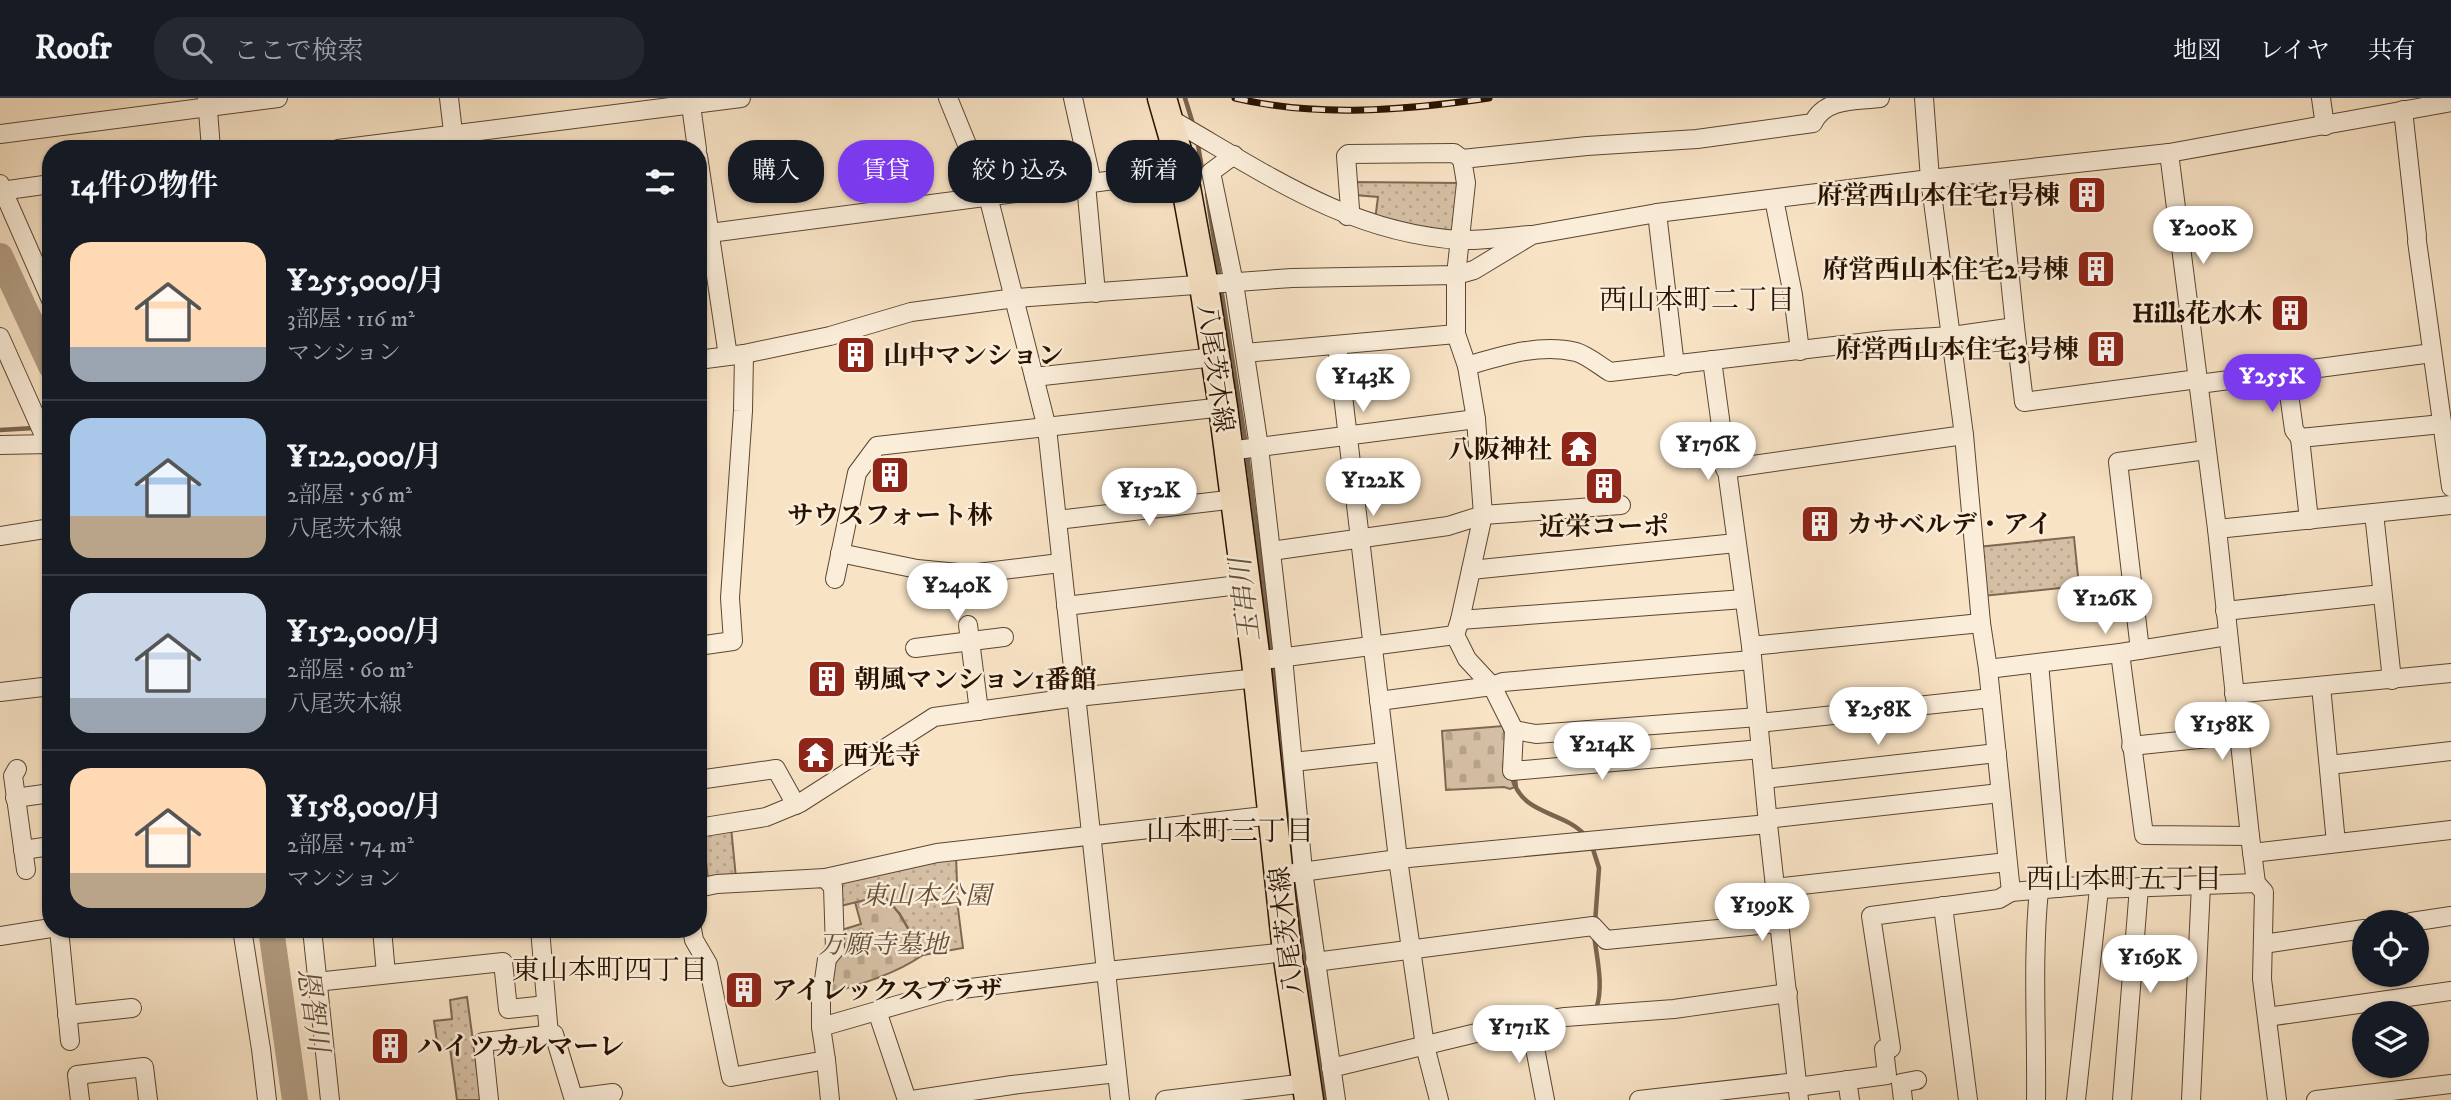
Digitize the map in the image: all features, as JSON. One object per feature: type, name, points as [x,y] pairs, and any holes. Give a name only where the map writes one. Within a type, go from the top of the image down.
[{"type":"main road","name":"八尾茨木線","points":[[1164,108],[1174,140]]},
{"type":"main road","name":"八尾茨木線","points":[[1193,203],[1220,284],[1215,357],[1223,407],[1245,449],[1236,499],[1247,584],[1268,663],[1273,815],[1293,873],[1287,952],[1308,1091]]},
{"type":"street","points":[[0,134],[207,102],[278,98]]},
{"type":"street","points":[[449,98],[455,140]]},
{"type":"street","points":[[461,140],[690,101],[741,98]]},
{"type":"street","points":[[948,98],[965,140]]},
{"type":"street","points":[[1073,98],[1081,140]]},
{"type":"street","points":[[1347,216],[1350,209],[1348,154],[1454,153],[1462,159],[1587,146],[1697,139],[1813,123],[1818,114],[1831,104],[1880,98]]},
{"type":"street","points":[[1924,98],[1930,179],[1964,435],[1981,623],[2011,892]]},
{"type":"street","points":[[2321,98],[2325,126]]},
{"type":"street","points":[[690,101],[696,140]]},
{"type":"street","points":[[207,102],[210,140]]},
{"type":"street","points":[[1164,108],[1234,155],[1309,199],[1347,216],[1390,229],[1461,240],[1532,235],[1657,213],[2169,153],[2451,102]]},
{"type":"street","points":[[2403,110],[2417,238],[2439,361],[2442,424],[2451,487]]},
{"type":"street","points":[[2169,153],[2217,530],[2256,883],[2264,892],[2262,979],[2277,1100]]},
{"type":"street","points":[[1234,155],[1211,172],[1220,284],[1245,353],[1245,449],[1271,551],[1268,663],[1293,762],[1293,873],[1315,962],[1336,1100]]},
{"type":"street","points":[[1462,159],[1466,183],[1456,275],[1456,334],[1466,366],[1476,419],[1483,515],[1457,627],[1467,659],[1492,686],[1514,730],[1512,771],[1761,749]]},
{"type":"street","points":[[1999,172],[2024,402],[2286,372],[2439,361]]},
{"type":"street","points":[[42,185],[1,188],[42,272]]},
{"type":"street","points":[[1774,199],[1793,295],[1800,351]]},
{"type":"street","points":[[710,233],[948,202]]},
{"type":"street","points":[[990,203],[1047,428],[1120,1100]]},
{"type":"street","points":[[1090,203],[1096,293]]},
{"type":"street","points":[[1657,213],[1675,366]]},
{"type":"street","points":[[707,217],[710,233],[707,279],[736,355],[743,411],[730,598],[733,641],[707,645]]},
{"type":"street","points":[[707,359],[830,336],[911,312],[1015,299],[1292,278],[1456,275],[1474,270],[1532,235]]},
{"type":"street","points":[[1466,366],[1508,354],[1541,349],[1577,352],[1609,372],[2015,327]]},
{"type":"street","points":[[1245,353],[1456,334]]},
{"type":"street","points":[[0,337],[42,430]]},
{"type":"street","points":[[1337,345],[1410,950],[1425,1046],[1439,1100]]},
{"type":"street","points":[[1034,377],[1215,357]]},
{"type":"street","points":[[1712,360],[1752,653],[1798,1090]]},
{"type":"street","points":[[2286,372],[2294,430],[2300,438],[2309,520]]},
{"type":"street","points":[[835,579],[857,473],[877,446],[1223,407]]},
{"type":"street","points":[[1245,449],[1476,419]]},
{"type":"street","points":[[2300,438],[2442,424]]},
{"type":"street","points":[[1725,468],[1964,435]]},
{"type":"street","points":[[0,445],[42,440]]},
{"type":"street","points":[[2140,650],[2118,462],[2206,450]]},
{"type":"street","points":[[1057,520],[1236,499]]},
{"type":"street","points":[[1271,551],[1448,527],[1483,515],[1621,505]]},
{"type":"street","points":[[2217,530],[2451,505]]},
{"type":"street","points":[[2374,513],[2392,680]]},
{"type":"street","points":[[0,536],[42,529]]},
{"type":"street","points":[[1471,570],[1736,543]]},
{"type":"street","points":[[840,553],[917,569],[969,574],[1060,563]]},
{"type":"street","points":[[1066,606],[1247,584]]},
{"type":"street","points":[[2225,611],[2382,594]]},
{"type":"street","points":[[707,827],[766,817],[796,805],[934,717],[1077,697],[1372,646],[1457,627],[1744,599]]},
{"type":"street","points":[[1379,701],[1492,686],[1503,682],[1981,623]]},
{"type":"street","points":[[969,633],[979,711]]},
{"type":"street","points":[[915,648],[969,633],[1004,637]]},
{"type":"street","points":[[1988,669],[2120,653],[2227,636]]},
{"type":"street","points":[[2120,653],[2144,835],[2251,844],[2336,844],[2451,830]]},
{"type":"street","points":[[2039,663],[2059,888]]},
{"type":"street","points":[[2234,694],[2451,673]]},
{"type":"street","points":[[0,692],[42,687]]},
{"type":"street","points":[[2321,687],[2336,844]]},
{"type":"street","points":[[1514,730],[1536,734],[1758,720],[1991,698]]},
{"type":"street","points":[[2131,746],[2238,734]]},
{"type":"street","points":[[1293,762],[1385,751]]},
{"type":"street","points":[[2329,765],[2451,751]]},
{"type":"street","points":[[1764,779],[1997,753]]},
{"type":"street","points":[[17,769],[13,776],[15,798],[9,818],[23,850],[26,870]]},
{"type":"street","points":[[707,779],[776,769],[796,805]]},
{"type":"street","points":[[1293,873],[1398,859],[1768,821],[2000,793]]},
{"type":"street","points":[[15,798],[42,794]]},
{"type":"street","points":[[707,886],[824,878],[937,853],[1273,815]]},
{"type":"street","points":[[23,850],[42,847]]},
{"type":"street","points":[[1775,888],[2007,862]]},
{"type":"street","points":[[824,878],[833,887],[835,948],[827,959],[821,986],[821,1027],[830,1100]]},
{"type":"street","points":[[1639,1100],[1798,1090],[1887,1075],[1884,1049],[1891,1048],[1871,916],[1999,899],[2011,892],[2091,885],[2099,889],[2256,883]]},
{"type":"street","points":[[2191,1100],[2201,885]]},
{"type":"street","points":[[2122,1100],[2139,887]]},
{"type":"street","points":[[2076,1100],[2099,889]]},
{"type":"street","points":[[2036,1100],[2034,939],[2039,890]]},
{"type":"street","points":[[1943,906],[1968,1100]]},
{"type":"street","points":[[2429,919],[2451,916]]},
{"type":"street","points":[[1315,962],[1593,926],[1606,940],[1779,922]]},
{"type":"street","points":[[0,936],[42,929]]},
{"type":"street","points":[[2263,944],[2352,931]]},
{"type":"street","points":[[60,938],[70,1041]]},
{"type":"street","points":[[243,938],[267,1100]]},
{"type":"street","points":[[313,938],[330,1100]]},
{"type":"street","points":[[384,938],[386,974]]},
{"type":"street","points":[[541,938],[549,1035]]},
{"type":"street","points":[[694,938],[708,964],[731,1077],[826,1060]]},
{"type":"street","points":[[821,1027],[946,992],[1287,952]]},
{"type":"street","points":[[316,982],[503,962],[508,1009],[546,1005]]},
{"type":"street","points":[[2267,1017],[2451,991]]},
{"type":"street","points":[[1331,1068],[1501,1027],[1565,1017],[1674,1009],[1787,993]]},
{"type":"street","points":[[67,1015],[132,1008]]},
{"type":"street","points":[[877,1011],[906,1100]]},
{"type":"street","points":[[1530,1023],[1545,1100]]},
{"type":"street","points":[[489,1100],[482,1042],[554,1034],[574,1099],[613,1093]]},
{"type":"street","points":[[80,1100],[77,1075],[144,1068],[148,1100]]},
{"type":"street","points":[[912,1100],[1117,1073]]},
{"type":"street","points":[[1847,1080],[1850,1100]]},
{"type":"street","points":[[1903,1100],[1901,1083],[1917,1080]]},
{"type":"street","points":[[2316,1100],[2451,1084]]},
{"type":"street","points":[[1165,1100],[1308,1091]]},
{"type":"green space","points":[[1352,182],[1461,183],[1459,234],[1375,220],[1378,197],[1355,195]]},
{"type":"green space","points":[[2074,537],[2079,586],[1983,596],[1978,547]]},
{"type":"green space","points":[[1503,726],[1517,786],[1510,789],[1446,790],[1442,731]]},
{"type":"green space","points":[[731,827],[736,878],[708,881],[707,830]]},
{"type":"green space","name":"東山本公園","points":[[956,856],[963,948],[924,955],[900,914],[884,895],[837,907],[835,883]]},
{"type":"green space","name":"万願寺墓地","points":[[884,895],[900,915],[923,955],[888,974],[824,995],[838,931],[861,924],[855,902]]},
{"type":"green space","points":[[467,997],[481,1100],[457,1100],[450,1048],[438,1049],[434,1021],[452,1019],[450,1000]]},
{"type":"waterway","name":"玉串川","points":[[1185,98],[1193,124]]},
{"type":"waterway","name":"玉串川","points":[[1197,139],[1203,175]]},
{"type":"waterway","name":"玉串川","points":[[1207,194],[1220,279]]},
{"type":"waterway","name":"恩智川","points":[[0,256],[42,347]]},
{"type":"waterway","name":"玉串川","points":[[1221,288],[1246,445]]},
{"type":"waterway","points":[[0,430],[34,428]]},
{"type":"waterway","name":"玉串川","points":[[1247,454],[1272,653]]},
{"type":"waterway","name":"玉串川","points":[[1273,662],[1294,869]]},
{"type":"waterway","points":[[1512,777],[1524,799],[1576,827],[1585,835]]},
{"type":"waterway","points":[[1592,846],[1599,868],[1595,923]]},
{"type":"waterway","name":"玉串川","points":[[1296,885],[1324,1100]]},
{"type":"waterway","points":[[1594,935],[1600,982],[1596,1009]]},
{"type":"waterway","name":"恩智川","points":[[272,938],[295,1100]]},
{"type":"railway","points":[[1235,98],[1330,110],[1394,109],[1489,98]]},
{"type":"place","name":"府営西山本住宅1号棟","points":[[2087,195]]},
{"type":"place","name":"府営西山本住宅2号棟","points":[[2096,269]]},
{"type":"place","name":"Hills花水木","points":[[2290,313]]},
{"type":"place","name":"府営西山本住宅3号棟","points":[[2106,349]]},
{"type":"place","name":"山中マンション","points":[[856,355]]},
{"type":"place","name":"八阪神社","points":[[1579,449]]},
{"type":"place","name":"サウスフォート林","points":[[890,475]]},
{"type":"place","name":"近栄コーポ","points":[[1604,486]]},
{"type":"place","name":"カサベルデ・アイ","points":[[1820,524]]},
{"type":"place","name":"朝風マンション1番館","points":[[827,679]]},
{"type":"place","name":"西光寺","points":[[816,755]]},
{"type":"place","name":"アイレックスプラザ","points":[[744,990]]},
{"type":"place","name":"ハイツカルマーレ","points":[[390,1046]]},
{"type":"district","name":"西山本町二丁目","points":[[1697,299]]},
{"type":"district","name":"山本町三丁目","points":[[1230,830]]},
{"type":"district","name":"西山本町五丁目","points":[[2124,878]]},
{"type":"district","name":"東山本町四丁目","points":[[610,969]]}]
